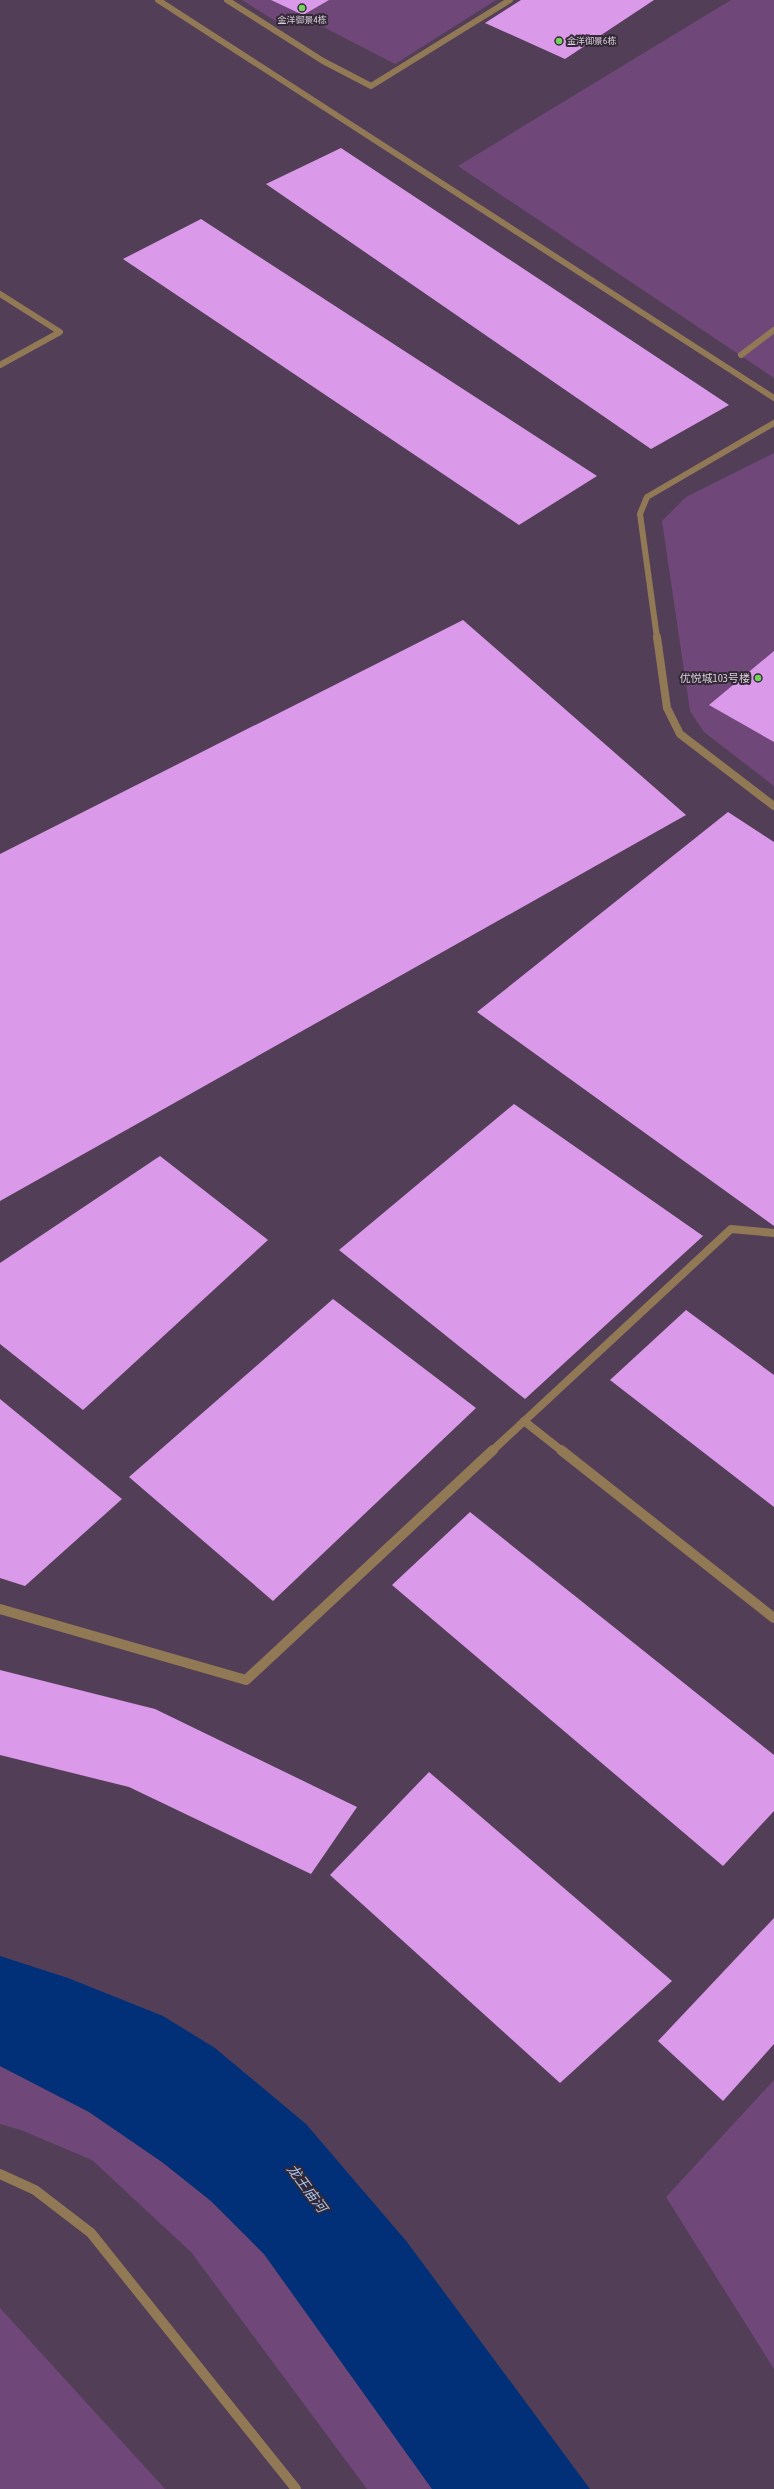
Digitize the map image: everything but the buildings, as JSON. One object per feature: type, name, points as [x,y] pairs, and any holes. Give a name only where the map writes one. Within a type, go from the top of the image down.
[{"type":"street","points":[[158,0],[774,398]]},
{"type":"street","points":[[227,0],[323,60],[370,86],[510,0]]},
{"type":"street","points":[[0,294],[60,332],[0,365]]},
{"type":"street","points":[[741,355],[774,330]]},
{"type":"street","points":[[774,423],[647,497],[640,514],[667,708],[680,734],[774,806]]},
{"type":"street","points":[[0,1609],[246,1680],[731,1229],[774,1233]]},
{"type":"street","points":[[524,1421],[774,1618]]},
{"type":"street","points":[[0,2174],[35,2190],[91,2233],[296,2489]]},
{"type":"shaded area","points":[[242,0],[496,0],[395,64],[300,15],[282,25]]},
{"type":"shaded area","points":[[731,0],[774,0],[774,378],[458,166]]},
{"type":"shaded area","points":[[774,453],[774,786],[704,732],[690,711],[662,521],[686,497]]},
{"type":"shaded area","points":[[0,2066],[89,2112],[162,2162],[211,2201],[264,2254],[432,2489],[367,2489],[191,2252],[92,2160],[21,2130],[0,2124]]},
{"type":"shaded area","points":[[774,2080],[774,2369],[666,2197]]},
{"type":"shaded area","points":[[0,2308],[165,2489],[0,2489]]},
{"type":"water","name":"龙王庙河","points":[[0,1956],[68,1978],[163,2016],[215,2048],[306,2124],[407,2242],[590,2489],[432,2489],[264,2254],[211,2201],[162,2162],[89,2112],[0,2066]]},
{"type":"place","name":"金洋御景4栋","points":[[302,8]]},
{"type":"place","name":"金洋御景6栋","points":[[559,41]]},
{"type":"place","name":"优悦城103号楼","points":[[758,678]]}]
